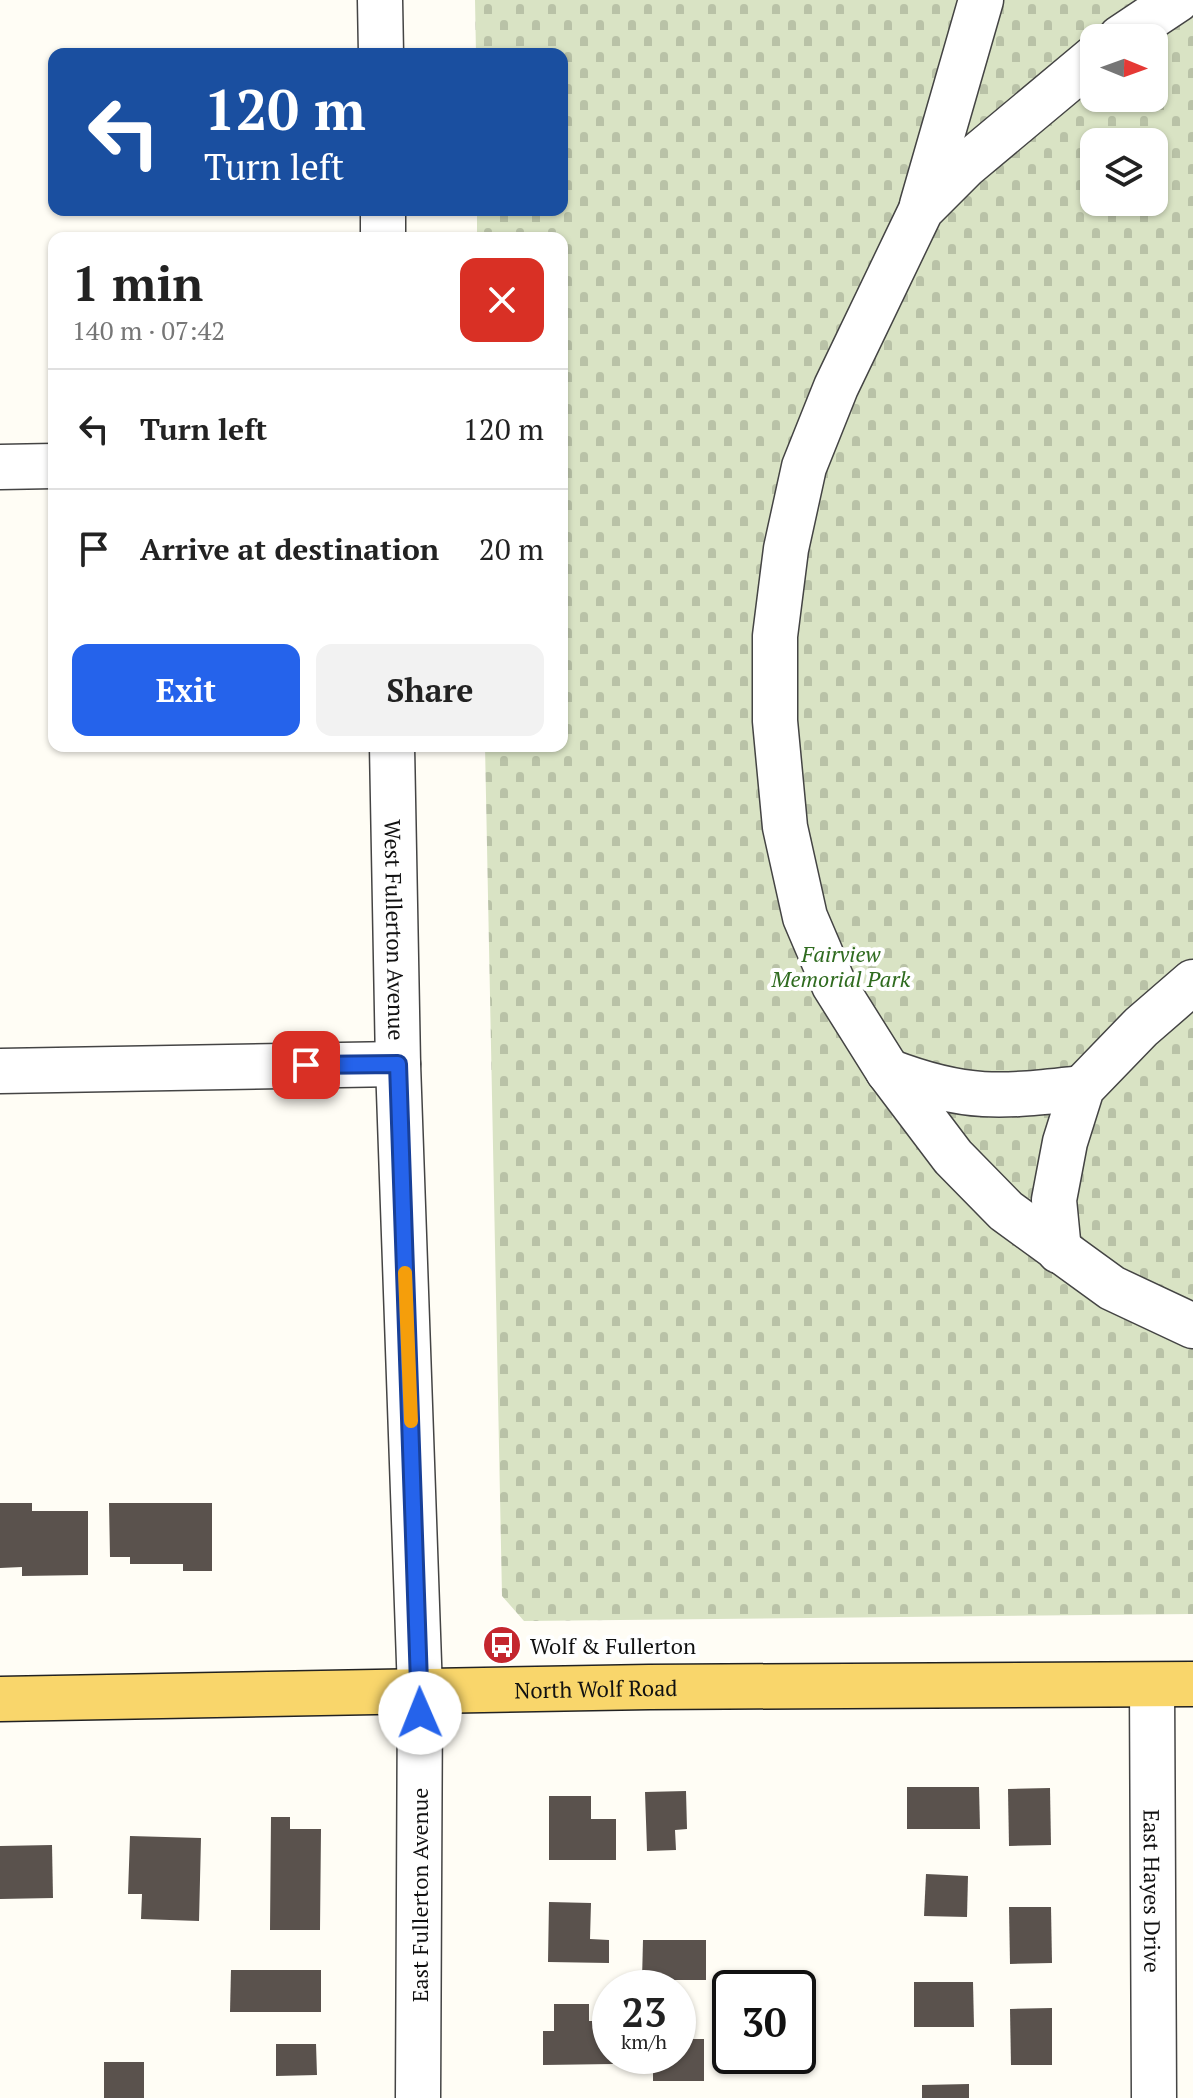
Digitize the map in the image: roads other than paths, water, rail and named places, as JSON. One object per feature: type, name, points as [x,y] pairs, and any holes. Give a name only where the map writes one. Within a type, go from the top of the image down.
[{"type":"main road","name":"North Wolf Road","points":[[0,1699],[420,1691],[1173,1684]]},
{"type":"street","points":[[380,0],[381,48]]},
{"type":"street","points":[[981,0],[921,210],[836,387],[804,467],[786,549],[775,636],[775,721],[785,827],[805,917],[834,985],[888,1071],[953,1157],[1006,1211],[1059,1251],[1112,1288],[1193,1326]]},
{"type":"street","points":[[1141,24],[1177,0]]},
{"type":"street","points":[[921,210],[966,165],[1080,70]]},
{"type":"street","points":[[0,467],[48,466]]},
{"type":"street","name":"West Fullerton Avenue","points":[[392,752],[398,1064],[420,1691]]},
{"type":"street","points":[[1059,1251],[1054,1200],[1065,1142],[1082,1088],[1141,1027],[1193,982]]},
{"type":"street","points":[[0,1071],[398,1064]]},
{"type":"street","points":[[888,1071],[936,1089],[998,1098],[1082,1088]]},
{"type":"street","name":"East Hayes Drive","points":[[1154,2098],[1173,1684]]},
{"type":"street","name":"East Fullerton Avenue","points":[[418,2098],[420,1691]]},
{"type":"place","name":"Wolf & Fullerton","points":[[502,1645]]},
{"type":"park label","name":"Fairview Memorial Park","points":[[841,966]]}]
